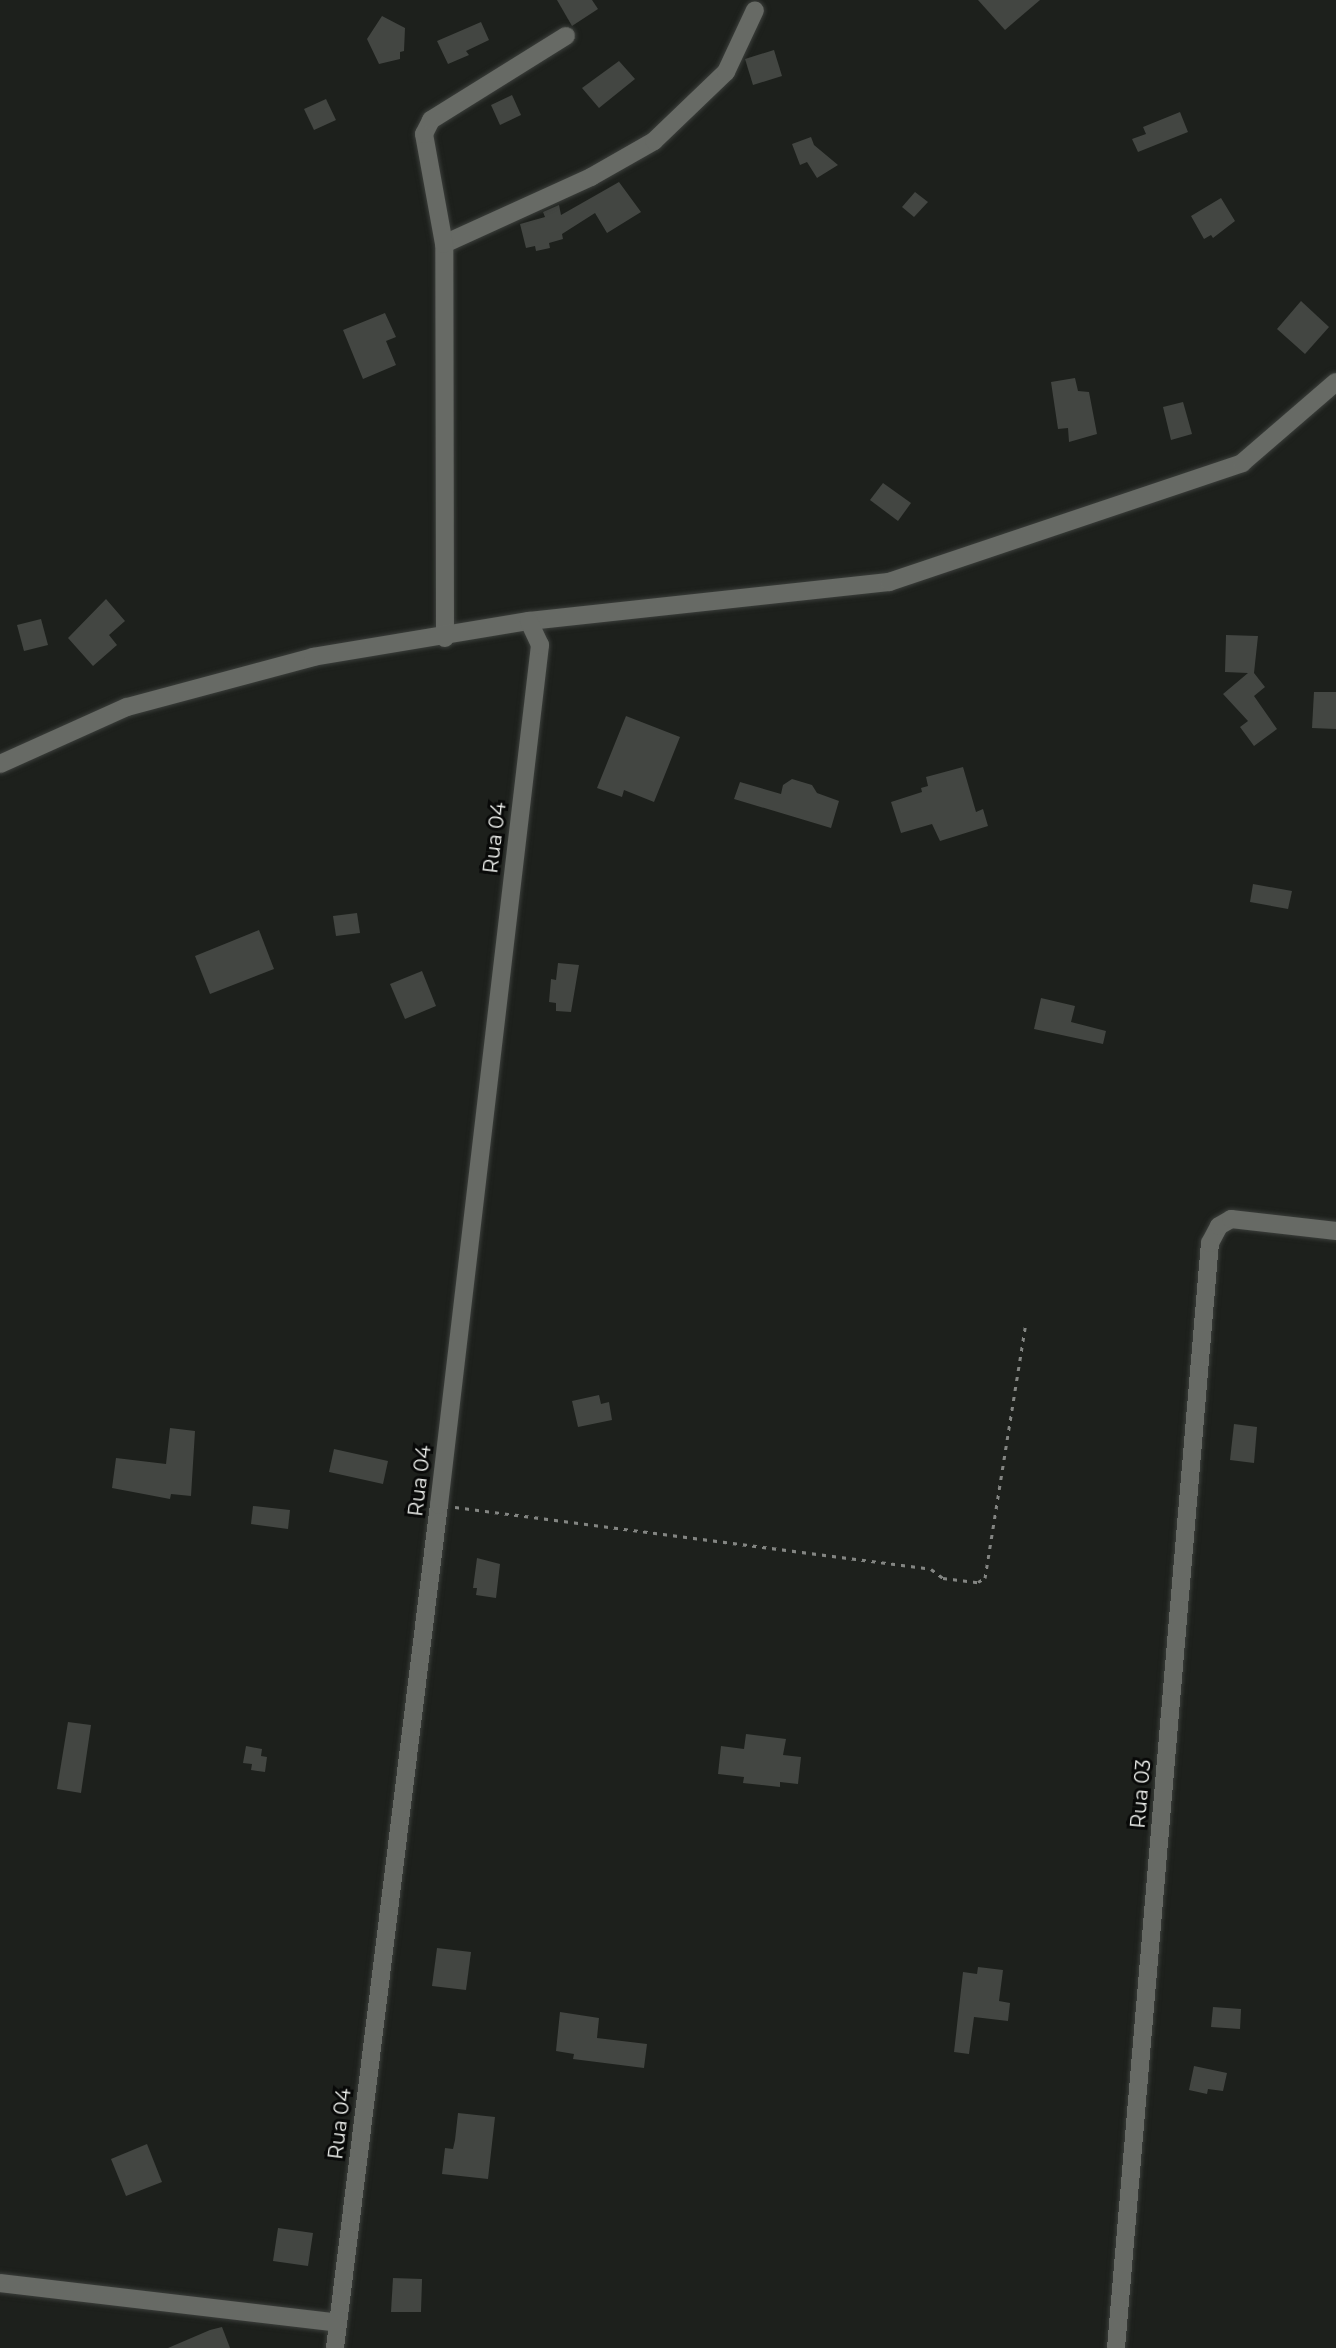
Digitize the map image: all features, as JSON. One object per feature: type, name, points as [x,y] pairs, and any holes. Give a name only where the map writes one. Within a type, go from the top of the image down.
[{"type":"street","points":[[444,244],[591,177],[654,141],[726,72],[755,10]]},
{"type":"street","points":[[445,638],[444,244],[424,134],[431,120],[566,36]]},
{"type":"street","points":[[0,764],[127,707],[313,657],[445,638],[529,621],[889,582],[1242,463],[1336,382]]},
{"type":"street","name":"Rua 04","points":[[335,2348],[439,1505],[540,645],[529,621]]},
{"type":"street","name":"Rua 03","points":[[1116,2348],[1210,1243],[1219,1226],[1231,1219],[1336,1231]]},
{"type":"street","points":[[0,2283],[338,2323]]},
{"type":"path","points":[[439,1505],[931,1569],[943,1578],[978,1582],[985,1578],[1026,1322]]},
{"type":"building","points":[[557,0],[592,0],[598,9],[572,26]]},
{"type":"building","points":[[978,0],[1040,0],[1005,30]]},
{"type":"building","points":[[382,16],[405,28],[404,51],[400,52],[400,59],[379,64],[367,39]]},
{"type":"building","points":[[481,22],[489,40],[466,51],[469,55],[448,64],[437,41]]},
{"type":"building","points":[[774,50],[782,76],[753,85],[745,59]]},
{"type":"building","points":[[619,61],[635,79],[599,108],[582,88]]},
{"type":"building","points":[[512,95],[521,115],[500,125],[491,105]]},
{"type":"building","points":[[326,99],[336,120],[314,130],[304,109]]},
{"type":"building","points":[[1180,112],[1188,132],[1138,152],[1132,139],[1146,134],[1143,127]]},
{"type":"building","points":[[811,137],[814,145],[838,165],[817,178],[807,162],[800,165],[792,144]]},
{"type":"building","points":[[619,182],[641,212],[607,233],[595,213],[562,234],[563,239],[549,243],[550,248],[536,251],[535,246],[526,248],[520,224],[545,217],[543,212],[559,205],[561,215]]},
{"type":"building","points":[[915,192],[928,202],[914,217],[902,207]]},
{"type":"building","points":[[1221,198],[1235,221],[1213,238],[1211,235],[1204,239],[1191,216]]},
{"type":"building","points":[[1301,301],[1329,327],[1305,354],[1277,329]]},
{"type":"building","points":[[385,313],[396,337],[386,341],[396,365],[363,379],[343,330]]},
{"type":"building","points":[[1075,378],[1078,391],[1089,392],[1097,434],[1069,442],[1068,428],[1058,429],[1051,382]]},
{"type":"building","points":[[1183,402],[1192,434],[1171,440],[1163,407]]},
{"type":"building","points":[[883,483],[911,503],[898,521],[870,500]]},
{"type":"building","points":[[106,599],[125,621],[109,635],[117,645],[93,666],[68,638]]},
{"type":"building","points":[[41,619],[48,645],[24,651],[17,625]]},
{"type":"building","points":[[1226,635],[1258,636],[1254,673],[1265,687],[1254,696],[1277,729],[1254,746],[1240,727],[1248,721],[1223,694],[1248,673],[1225,672]]},
{"type":"building","points":[[1314,692],[1336,692],[1336,729],[1312,728]]},
{"type":"building","points":[[626,716],[680,737],[654,802],[624,790],[622,797],[597,788]]},
{"type":"building","points":[[963,767],[976,812],[983,809],[988,826],[940,841],[932,824],[901,833],[891,802],[922,792],[921,788],[928,786],[926,777]]},
{"type":"building","points":[[792,779],[812,785],[817,793],[839,801],[831,828],[734,799],[740,782],[781,794],[783,785]]},
{"type":"building","points":[[1253,884],[1292,891],[1288,909],[1250,902]]},
{"type":"building","points":[[357,913],[360,933],[336,936],[333,916]]},
{"type":"building","points":[[259,930],[274,969],[210,994],[195,956]]},
{"type":"building","points":[[558,963],[579,965],[571,1012],[556,1011],[556,1003],[549,1002],[551,979],[556,980]]},
{"type":"building","points":[[422,971],[436,1006],[405,1019],[390,984]]},
{"type":"building","points":[[1041,998],[1075,1006],[1071,1022],[1106,1031],[1103,1044],[1034,1029]]},
{"type":"building","points":[[599,1395],[601,1404],[609,1402],[612,1420],[578,1427],[572,1401]]},
{"type":"building","points":[[1234,1424],[1257,1427],[1254,1463],[1230,1460]]},
{"type":"building","points":[[170,1428],[195,1431],[191,1496],[171,1494],[170,1499],[112,1488],[116,1458],[166,1464]]},
{"type":"building","points":[[334,1449],[388,1461],[383,1484],[329,1472]]},
{"type":"building","points":[[253,1506],[290,1510],[288,1529],[251,1524]]},
{"type":"building","points":[[477,1558],[500,1564],[496,1598],[476,1595],[477,1588],[473,1588]]},
{"type":"building","points":[[68,1722],[91,1725],[81,1793],[57,1789]]},
{"type":"building","points":[[746,1734],[786,1739],[783,1755],[801,1757],[798,1784],[780,1782],[780,1787],[743,1783],[744,1777],[718,1774],[721,1746],[744,1749]]},
{"type":"building","points":[[246,1746],[262,1749],[261,1756],[267,1757],[265,1772],[251,1770],[252,1764],[243,1763]]},
{"type":"building","points":[[437,1948],[471,1952],[466,1990],[432,1986]]},
{"type":"building","points":[[978,1967],[1003,1970],[999,2001],[1010,2003],[1008,2021],[974,2017],[969,2054],[954,2052],[963,1972],[977,1974]]},
{"type":"building","points":[[1213,2007],[1241,2009],[1240,2029],[1211,2027]]},
{"type":"building","points":[[560,2012],[599,2018],[597,2038],[647,2044],[644,2068],[573,2059],[574,2054],[556,2051]]},
{"type":"building","points":[[1194,2066],[1227,2073],[1223,2091],[1208,2089],[1207,2094],[1189,2090]]},
{"type":"building","points":[[458,2113],[495,2117],[488,2179],[442,2174],[445,2148],[453,2149]]},
{"type":"building","points":[[147,2144],[162,2182],[126,2196],[111,2159]]},
{"type":"building","points":[[278,2228],[313,2233],[308,2266],[273,2261]]},
{"type":"building","points":[[393,2278],[422,2279],[421,2312],[391,2312]]},
{"type":"building","points":[[222,2327],[230,2348],[168,2348],[210,2330]]}]
